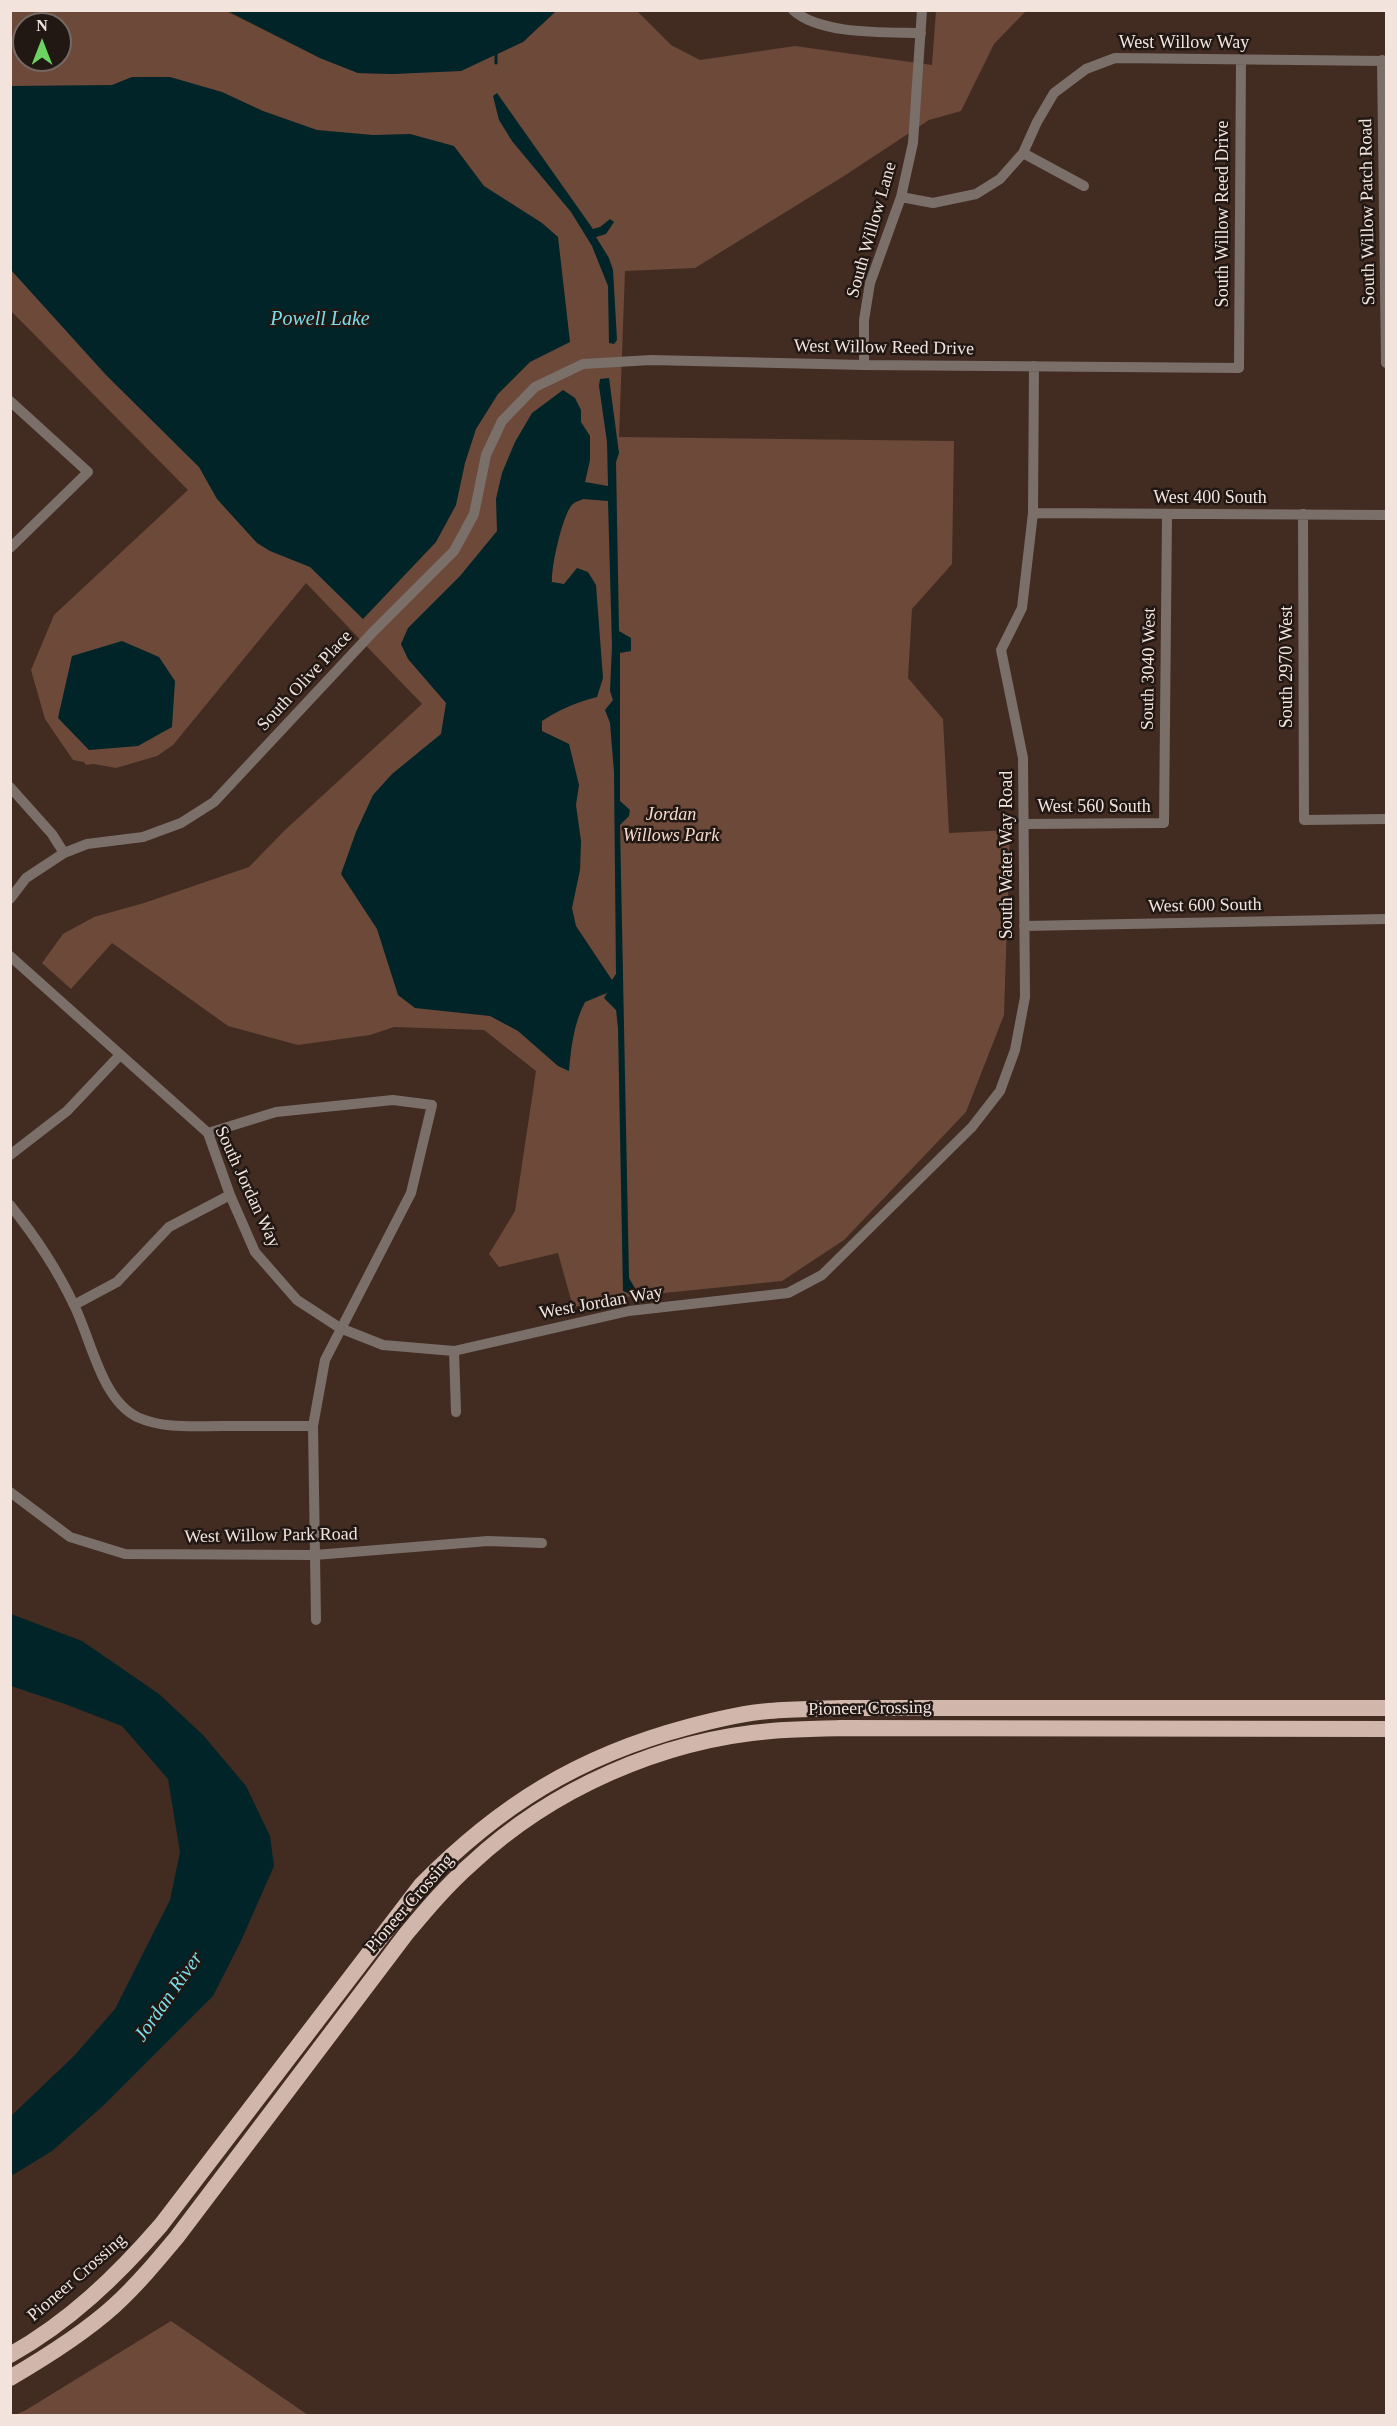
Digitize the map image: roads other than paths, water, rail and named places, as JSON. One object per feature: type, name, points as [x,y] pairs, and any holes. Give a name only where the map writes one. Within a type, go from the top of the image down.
[{"type":"highway","name":"Pioneer Crossing","points":[[10,2355],[64,2321],[129,2262],[421,1885],[458,1848],[522,1798],[604,1755],[655,1736],[712,1720],[767,1711],[842,1708],[1386,1708]]},
{"type":"highway","name":"Pioneer Crossing","points":[[10,2378],[79,2334],[112,2308],[142,2279],[177,2237],[406,1934],[471,1863],[532,1817],[567,1795],[613,1772],[660,1754],[717,1740],[770,1731],[840,1728],[1386,1729]]},
{"type":"street","points":[[793,10],[798,16],[839,30],[921,33]]},
{"type":"street","name":"South Willow Lane","points":[[864,364],[864,320],[870,283],[901,197],[913,143],[922,10]]},
{"type":"street","name":"West Willow Way","points":[[901,197],[933,203],[976,194],[1000,178],[1023,153],[1054,93],[1086,69],[1115,58],[1384,61]]},
{"type":"street","name":"South Willow Reed Drive","points":[[1239,368],[1241,59]]},
{"type":"street","name":"South Willow Patch Road","points":[[1384,61],[1386,363]]},
{"type":"street","points":[[1023,153],[1084,186]]},
{"type":"street","name":"West Willow Reed Drive","points":[[535,387],[584,364],[651,360],[1239,368]]},
{"type":"street","name":"South Water Way Road","points":[[822,1275],[972,1127],[1000,1091],[1015,1050],[1025,997],[1023,758],[1001,650],[1022,608],[1033,513],[1034,366]]},
{"type":"street","name":"South Olive Place","points":[[10,899],[26,878],[64,853],[87,844],[143,837],[181,823],[214,802],[371,634],[454,551],[474,513],[486,455],[502,421],[535,387]]},
{"type":"street","points":[[10,401],[88,472],[10,548]]},
{"type":"street","name":"West 400 South","points":[[1033,513],[1386,515]]},
{"type":"street","name":"South 2970 West","points":[[1303,514],[1304,820],[1386,819]]},
{"type":"street","name":"South 3040 West","points":[[1164,823],[1167,515]]},
{"type":"street","points":[[10,787],[52,834],[64,853]]},
{"type":"street","name":"West 560 South","points":[[1025,824],[1164,823]]},
{"type":"street","name":"West 600 South","points":[[1024,926],[1386,919]]},
{"type":"street","name":"South Jordan Way","points":[[10,956],[208,1133],[230,1195],[255,1252],[297,1300],[340,1328],[383,1345]]},
{"type":"street","points":[[10,1155],[67,1111],[120,1055]]},
{"type":"street","points":[[208,1133],[276,1112],[393,1100],[432,1105],[411,1193],[325,1360],[313,1426],[316,1620]]},
{"type":"street","points":[[74,1305],[117,1282],[169,1227],[230,1195]]},
{"type":"street","points":[[10,1205],[36,1237],[74,1305],[112,1395],[125,1410],[138,1418],[179,1426],[313,1426]]},
{"type":"street","name":"West Jordan Way","points":[[383,1345],[454,1351],[629,1311],[788,1293],[822,1275]]},
{"type":"street","points":[[454,1351],[456,1413]]},
{"type":"street","name":"West Willow Park Road","points":[[13,1494],[70,1537],[125,1554],[315,1555],[488,1541],[542,1543]]},
{"type":"water","points":[[228,11],[556,11],[523,42],[461,71],[394,74],[358,73],[320,58]]},
{"type":"water","name":"Powell Lake","points":[[132,77],[170,77],[222,92],[263,111],[317,130],[373,135],[410,134],[454,146],[484,186],[542,223],[558,237],[570,342],[530,362],[498,394],[476,429],[465,463],[456,505],[436,542],[363,619],[310,567],[270,551],[257,543],[217,499],[199,467],[106,375],[11,270],[11,86],[112,85]]},
{"type":"water","points":[[497,93],[593,229],[600,227],[610,219],[614,222],[606,234],[596,237],[609,258],[613,270],[617,340],[614,344],[609,343],[608,286],[592,246],[571,212],[512,141],[499,120],[493,96]]},
{"type":"water","points":[[609,378],[619,453],[616,462],[619,631],[631,638],[631,651],[620,653],[620,801],[630,810],[629,816],[620,825],[629,1278],[636,1290],[632,1295],[623,1291],[618,1028],[616,1010],[604,998],[607,993],[585,1002],[574,1035],[569,1071],[558,1066],[518,1031],[490,1016],[415,1008],[398,995],[377,929],[341,874],[356,832],[373,795],[392,774],[441,734],[446,703],[408,659],[401,644],[408,628],[460,576],[497,531],[496,499],[502,473],[515,442],[532,413],[563,390],[575,398],[581,410],[581,422],[590,436],[590,460],[585,482],[608,486],[607,442],[600,379]],"holes":[[[583,499],[608,501],[612,646],[610,691],[613,700],[605,710],[610,723],[614,772],[616,974],[612,980],[576,926],[572,908],[580,870],[581,841],[576,805],[579,785],[569,744],[542,731],[542,721],[569,706],[597,697],[603,678],[596,585],[588,572],[577,568],[564,584],[552,582],[552,575],[561,531],[571,506]]]},
{"type":"water","points":[[122,641],[159,657],[175,681],[172,727],[138,746],[89,750],[58,718],[72,656]]},
{"type":"water","name":"Jordan River","points":[[11,1614],[82,1641],[159,1694],[203,1735],[246,1786],[270,1836],[274,1866],[241,1941],[213,1996],[105,2104],[52,2151],[11,2176],[11,2116],[74,2056],[115,2009],[170,1900],[180,1852],[168,1779],[122,1726],[11,1686]]},
{"type":"waterway","points":[[496,53],[496,63]]},
{"type":"park label","name":"Jordan Willows Park","points":[[671,825]]}]
